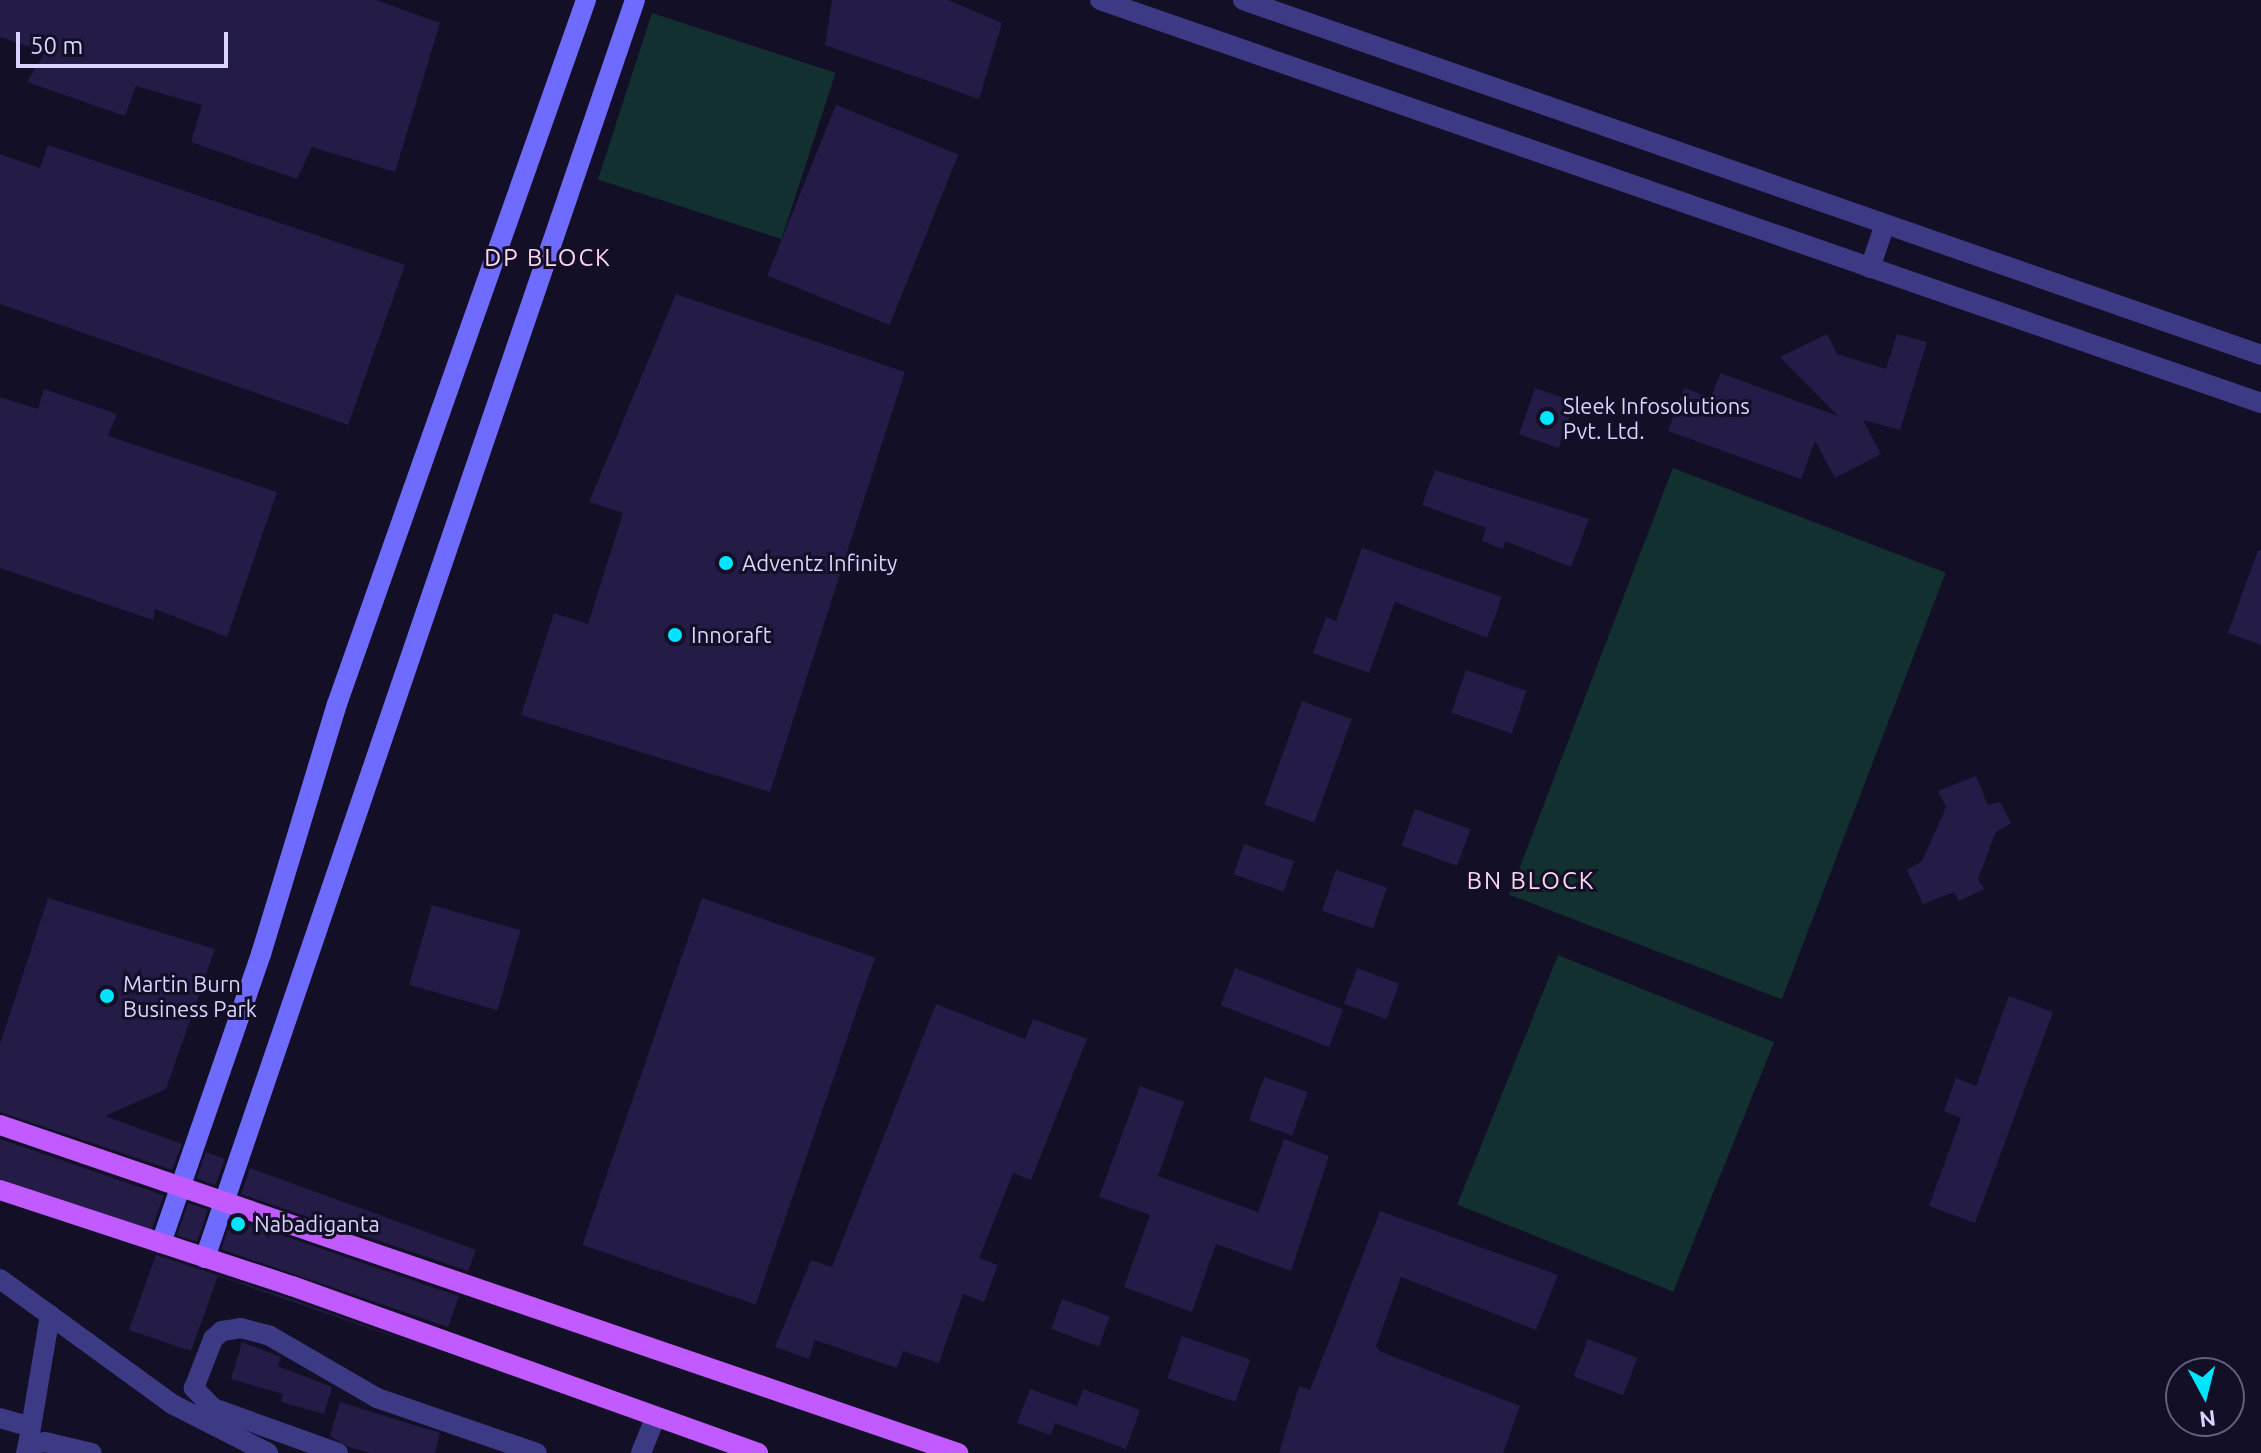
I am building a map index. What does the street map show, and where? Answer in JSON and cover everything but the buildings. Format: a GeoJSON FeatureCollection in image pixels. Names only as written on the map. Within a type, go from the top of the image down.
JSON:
{"type":"FeatureCollection","features":[{"type":"Feature","properties":{"kind":"main road"},"geometry":{"type":"LineString","coordinates":[[161,1243],[261,954],[337,704],[586,0]]}},
{"type":"Feature","properties":{"kind":"main road"},"geometry":{"type":"LineString","coordinates":[[205,1258],[635,0]]}},
{"type":"Feature","properties":{"kind":"main road"},"geometry":{"type":"LineString","coordinates":[[0,1125],[958,1453]]}},
{"type":"Feature","properties":{"kind":"main road"},"geometry":{"type":"LineString","coordinates":[[0,1190],[205,1258],[758,1453]]}},
{"type":"Feature","properties":{"kind":"street"},"geometry":{"type":"LineString","coordinates":[[1100,0],[2261,403]]}},
{"type":"Feature","properties":{"kind":"street"},"geometry":{"type":"LineString","coordinates":[[1243,0],[2261,355]]}},
{"type":"Feature","properties":{"kind":"street"},"geometry":{"type":"LineString","coordinates":[[1870,268],[1885,224]]}},
{"type":"Feature","properties":{"kind":"street"},"geometry":{"type":"LineString","coordinates":[[0,1279],[172,1404],[268,1453]]}},
{"type":"Feature","properties":{"kind":"street"},"geometry":{"type":"LineString","coordinates":[[29,1442],[50,1315]]}},
{"type":"Feature","properties":{"kind":"street"},"geometry":{"type":"LineString","coordinates":[[338,1453],[213,1408],[194,1388],[213,1339],[222,1331],[241,1328],[270,1336],[377,1398],[537,1453]]}},
{"type":"Feature","properties":{"kind":"street"},"geometry":{"type":"LineString","coordinates":[[0,1418],[29,1442],[45,1442],[92,1453]]}},
{"type":"Feature","properties":{"kind":"street"},"geometry":{"type":"LineString","coordinates":[[641,1453],[655,1418]]}},
{"type":"Feature","properties":{"kind":"green space"},"geometry":{"type":"Polygon","coordinates":[[[652,13],[836,73],[781,239],[598,179],[652,13]]]}},
{"type":"Feature","properties":{"kind":"green space"},"geometry":{"type":"Polygon","coordinates":[[[1673,468],[1946,573],[1782,999],[1509,895],[1673,468]]]}},
{"type":"Feature","properties":{"kind":"green space"},"geometry":{"type":"Polygon","coordinates":[[[1558,955],[1774,1042],[1673,1292],[1457,1204],[1558,955]]]}},
{"type":"Feature","properties":{"kind":"place","name":"Sleek Infosolutions Pvt. Ltd."},"geometry":{"type":"Point","coordinates":[1547,418]}},
{"type":"Feature","properties":{"kind":"place","name":"Adventz Infinity"},"geometry":{"type":"Point","coordinates":[726,563]}},
{"type":"Feature","properties":{"kind":"place","name":"Innoraft"},"geometry":{"type":"Point","coordinates":[675,635]}},
{"type":"Feature","properties":{"kind":"place","name":"Martin Burn Business Park"},"geometry":{"type":"Point","coordinates":[107,996]}},
{"type":"Feature","properties":{"kind":"place","name":"Nabadiganta"},"geometry":{"type":"Point","coordinates":[238,1224]}},
{"type":"Feature","properties":{"kind":"district","name":"DP BLOCK"},"geometry":{"type":"Point","coordinates":[548,258]}},
{"type":"Feature","properties":{"kind":"district","name":"BN BLOCK"},"geometry":{"type":"Point","coordinates":[1531,881]}}]}
